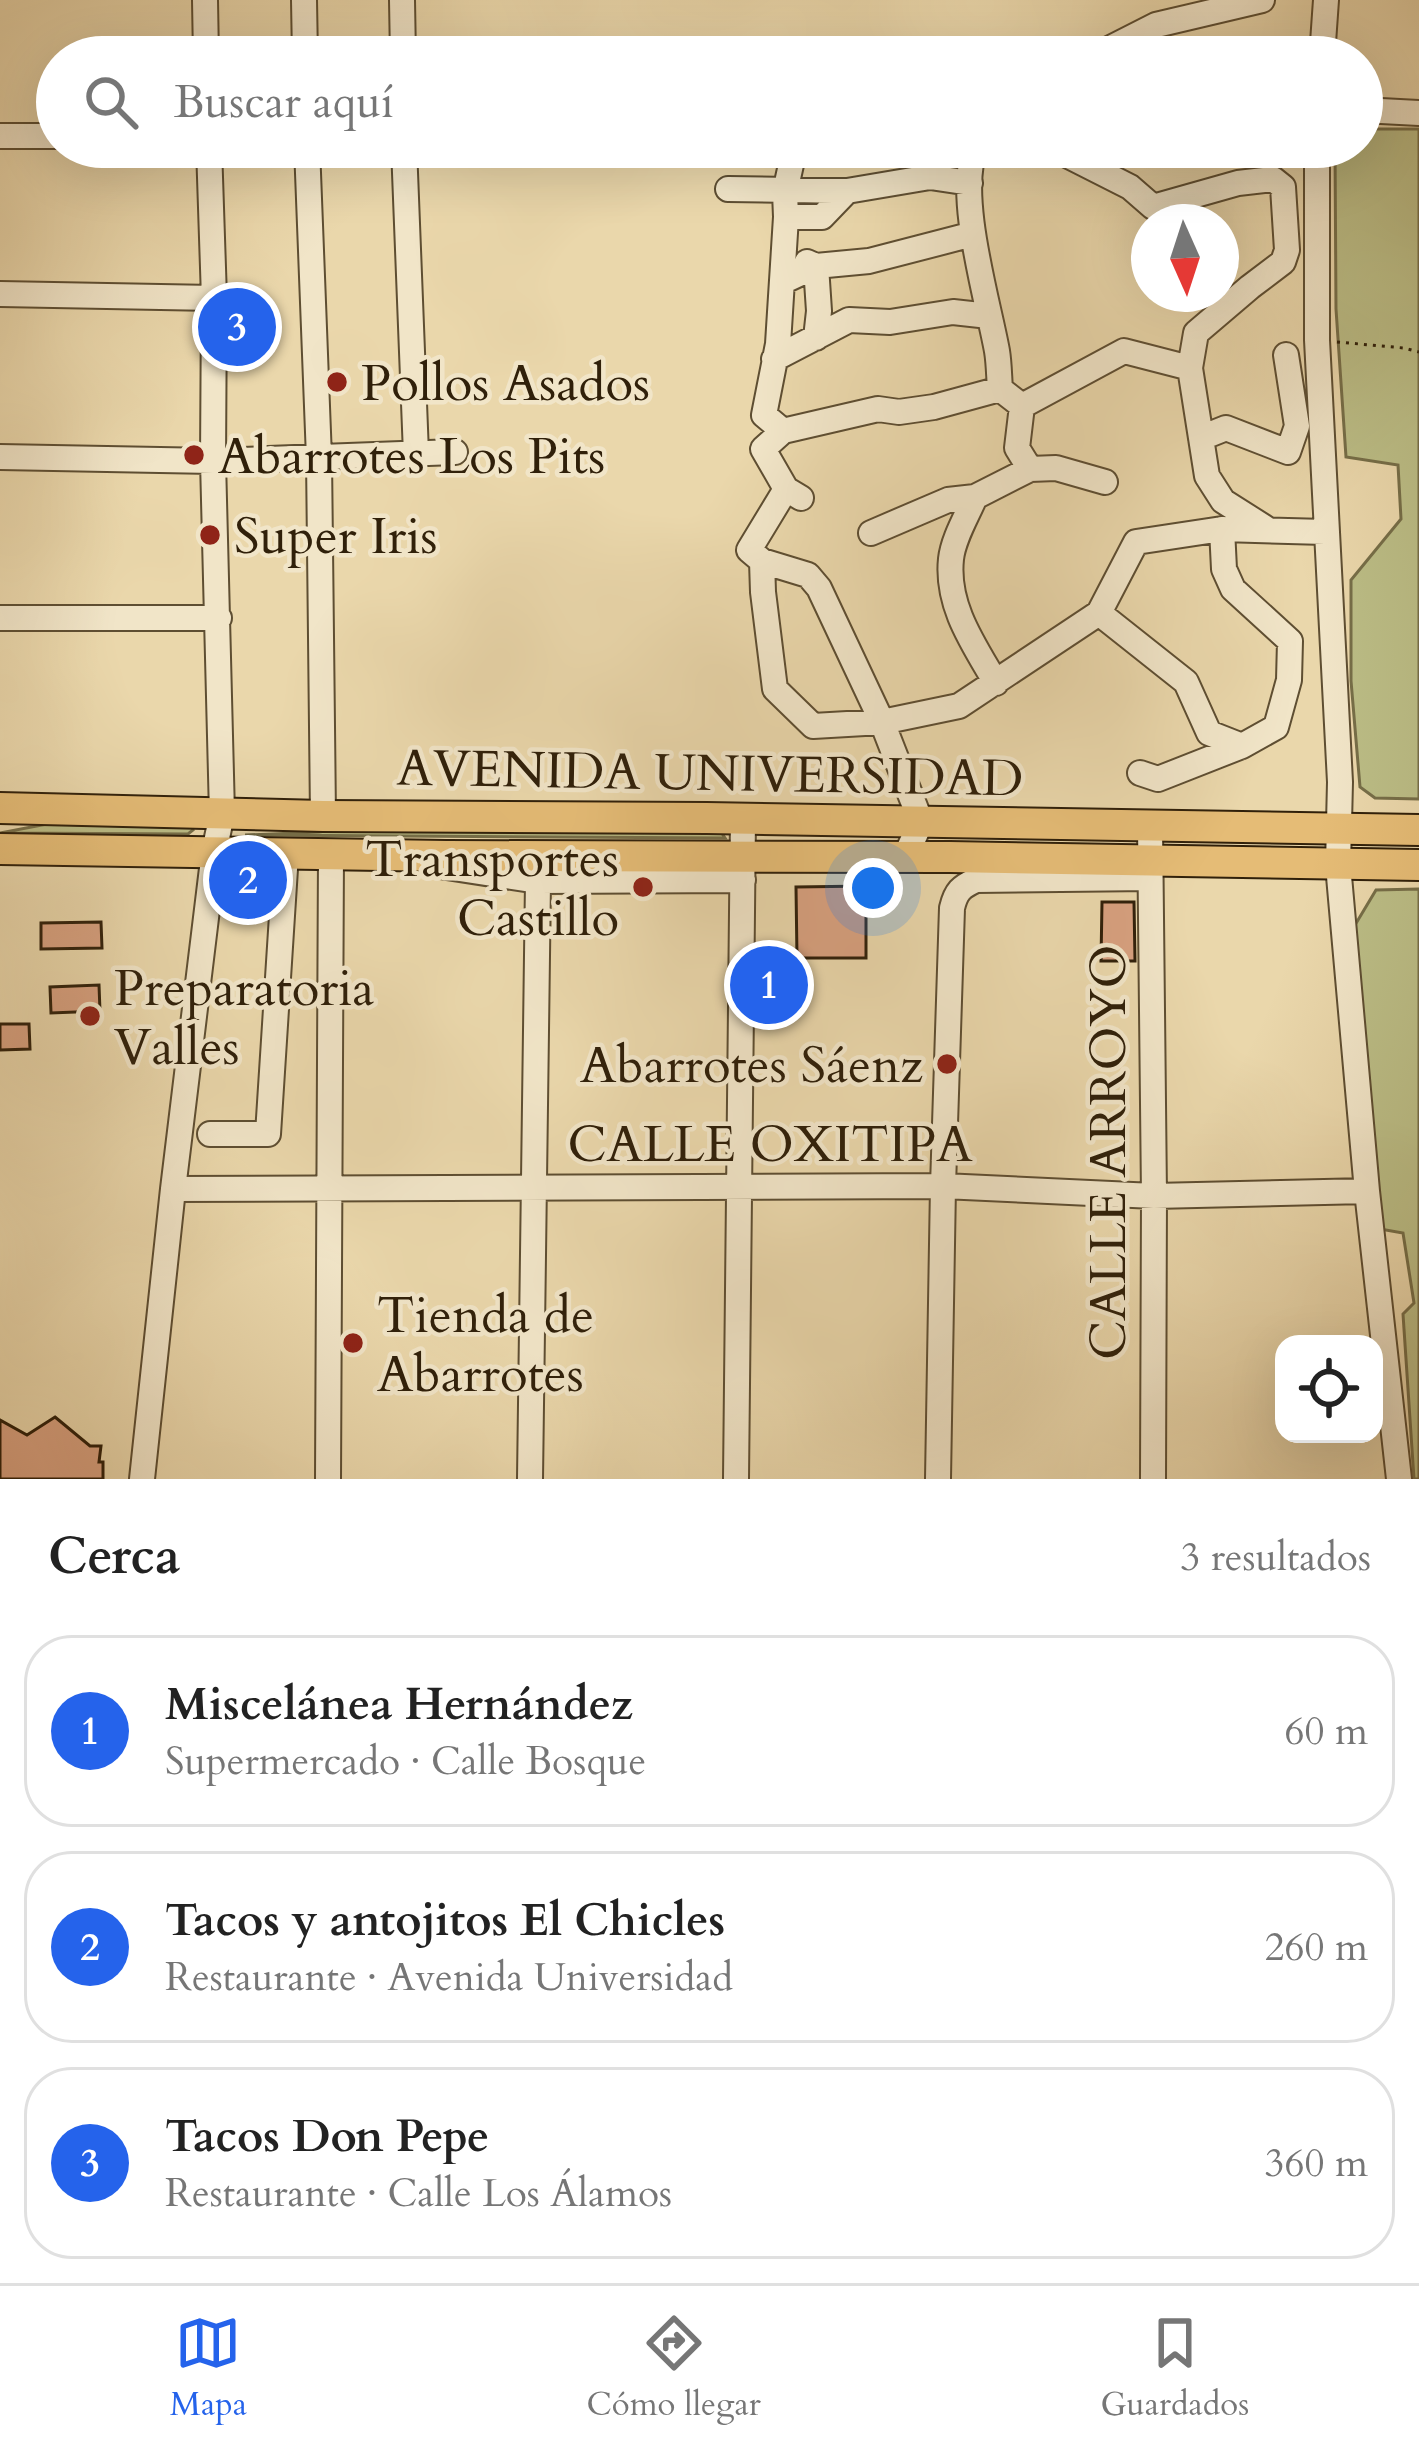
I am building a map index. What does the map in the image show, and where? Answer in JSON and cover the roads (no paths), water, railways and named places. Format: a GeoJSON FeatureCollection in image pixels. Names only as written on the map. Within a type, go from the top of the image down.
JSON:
{"type":"FeatureCollection","features":[{"type":"Feature","properties":{"kind":"main road","name":"AVENIDA UNIVERSIDAD"},"geometry":{"type":"LineString","coordinates":[[0,808],[1419,830]]}},
{"type":"Feature","properties":{"kind":"main road","name":"AVENIDA UNIVERSIDAD"},"geometry":{"type":"LineString","coordinates":[[0,849],[213,859],[743,868],[905,857],[1150,870],[1419,865]]}},
{"type":"Feature","properties":{"kind":"street"},"geometry":{"type":"LineString","coordinates":[[205,0],[206,36]]}},
{"type":"Feature","properties":{"kind":"street"},"geometry":{"type":"LineString","coordinates":[[304,0],[305,36]]}},
{"type":"Feature","properties":{"kind":"street"},"geometry":{"type":"LineString","coordinates":[[402,0],[403,36]]}},
{"type":"Feature","properties":{"kind":"street"},"geometry":{"type":"LineString","coordinates":[[1134,36],[1156,25],[1262,0]]}},
{"type":"Feature","properties":{"kind":"street"},"geometry":{"type":"LineString","coordinates":[[1323,36],[1326,0]]}},
{"type":"Feature","properties":{"kind":"street"},"geometry":{"type":"LineString","coordinates":[[1383,111],[1419,113]]}},
{"type":"Feature","properties":{"kind":"street"},"geometry":{"type":"LineString","coordinates":[[0,136],[36,136]]}},
{"type":"Feature","properties":{"kind":"street"},"geometry":{"type":"LineString","coordinates":[[142,1479],[173,1189],[222,814],[209,168]]}},
{"type":"Feature","properties":{"kind":"street"},"geometry":{"type":"LineString","coordinates":[[308,168],[319,458],[323,816]]}},
{"type":"Feature","properties":{"kind":"street"},"geometry":{"type":"LineString","coordinates":[[405,168],[416,454]]}},
{"type":"Feature","properties":{"kind":"street"},"geometry":{"type":"LineString","coordinates":[[783,431],[764,415],[778,344],[791,168]]}},
{"type":"Feature","properties":{"kind":"street"},"geometry":{"type":"LineString","coordinates":[[728,189],[786,204],[959,168]]}},
{"type":"Feature","properties":{"kind":"street"},"geometry":{"type":"LineString","coordinates":[[972,168],[973,234],[998,356],[1000,389],[1022,406]]}},
{"type":"Feature","properties":{"kind":"street"},"geometry":{"type":"LineString","coordinates":[[1091,168],[1154,207],[1238,183],[1273,178],[1283,187],[1287,250],[1283,262],[1196,333],[1190,368],[1207,476],[1223,501],[1269,530]]}},
{"type":"Feature","properties":{"kind":"street"},"geometry":{"type":"LineString","coordinates":[[1318,168],[1317,340],[1340,782],[1337,865],[1399,1479]]}},
{"type":"Feature","properties":{"kind":"street"},"geometry":{"type":"LineString","coordinates":[[782,282],[816,266],[869,261],[973,234]]}},
{"type":"Feature","properties":{"kind":"street"},"geometry":{"type":"LineString","coordinates":[[783,251],[816,266]]}},
{"type":"Feature","properties":{"kind":"street"},"geometry":{"type":"LineString","coordinates":[[816,266],[816,338]]}},
{"type":"Feature","properties":{"kind":"street"},"geometry":{"type":"LineString","coordinates":[[0,294],[214,298]]}},
{"type":"Feature","properties":{"kind":"street"},"geometry":{"type":"LineString","coordinates":[[774,359],[849,320],[890,322],[953,312],[989,316]]}},
{"type":"Feature","properties":{"kind":"street"},"geometry":{"type":"LineString","coordinates":[[1022,406],[1124,351],[1190,368]]}},
{"type":"Feature","properties":{"kind":"street"},"geometry":{"type":"LineString","coordinates":[[1201,438],[1226,428],[1288,452],[1298,426],[1286,355]]}},
{"type":"Feature","properties":{"kind":"street"},"geometry":{"type":"LineString","coordinates":[[905,857],[921,822],[882,722],[819,588],[808,575],[762,561],[749,550],[793,493],[763,449],[783,431],[878,409],[899,412],[934,407],[1000,389]]}},
{"type":"Feature","properties":{"kind":"street"},"geometry":{"type":"LineString","coordinates":[[1022,406],[1017,448],[1030,469]]}},
{"type":"Feature","properties":{"kind":"street"},"geometry":{"type":"LineString","coordinates":[[0,457],[213,461],[455,452]]}},
{"type":"Feature","properties":{"kind":"street"},"geometry":{"type":"LineString","coordinates":[[871,533],[948,500],[975,496],[1030,469],[1056,468],[1105,482]]}},
{"type":"Feature","properties":{"kind":"street"},"geometry":{"type":"LineString","coordinates":[[975,496],[951,556],[952,586],[961,623],[996,683]]}},
{"type":"Feature","properties":{"kind":"street"},"geometry":{"type":"LineString","coordinates":[[762,561],[775,689],[813,726],[882,722],[959,706],[1099,613],[1136,542],[1222,529],[1325,532]]}},
{"type":"Feature","properties":{"kind":"street"},"geometry":{"type":"LineString","coordinates":[[1140,773],[1158,779],[1276,727],[1289,680],[1290,641],[1233,589],[1225,569],[1222,529]]}},
{"type":"Feature","properties":{"kind":"street"},"geometry":{"type":"LineString","coordinates":[[1099,613],[1186,682],[1209,733],[1241,746]]}},
{"type":"Feature","properties":{"kind":"street"},"geometry":{"type":"LineString","coordinates":[[0,618],[219,619]]}},
{"type":"Feature","properties":{"kind":"street"},"geometry":{"type":"LineString","coordinates":[[736,1479],[743,818]]}},
{"type":"Feature","properties":{"kind":"street","name":"CALLE ARROYO"},"geometry":{"type":"LineString","coordinates":[[1150,824],[1153,1479]]}},
{"type":"Feature","properties":{"kind":"street"},"geometry":{"type":"LineString","coordinates":[[0,862],[213,859]]}},
{"type":"Feature","properties":{"kind":"street"},"geometry":{"type":"LineString","coordinates":[[210,1134],[268,1134],[285,860]]}},
{"type":"Feature","properties":{"kind":"street"},"geometry":{"type":"LineString","coordinates":[[328,1479],[331,860],[447,866],[538,881],[743,868]]}},
{"type":"Feature","properties":{"kind":"street"},"geometry":{"type":"LineString","coordinates":[[938,1479],[955,895],[976,880],[1150,870]]}},
{"type":"Feature","properties":{"kind":"street"},"geometry":{"type":"LineString","coordinates":[[530,1479],[538,881]]}},
{"type":"Feature","properties":{"kind":"street","name":"CALLE OXITIPA"},"geometry":{"type":"LineString","coordinates":[[173,1189],[943,1186],[1154,1196],[1367,1191]]}},
{"type":"Feature","properties":{"kind":"place","name":"Tacos Don Pepe"},"geometry":{"type":"Point","coordinates":[237,327]}},
{"type":"Feature","properties":{"kind":"place","name":"Pollos Asados"},"geometry":{"type":"Point","coordinates":[337,382]}},
{"type":"Feature","properties":{"kind":"place","name":"Abarrotes Los Pits"},"geometry":{"type":"Point","coordinates":[194,455]}},
{"type":"Feature","properties":{"kind":"place","name":"Super Iris"},"geometry":{"type":"Point","coordinates":[210,535]}},
{"type":"Feature","properties":{"kind":"place","name":"Tacos y antojitos El Chicles"},"geometry":{"type":"Point","coordinates":[248,880]}},
{"type":"Feature","properties":{"kind":"place","name":"Transportes Castillo"},"geometry":{"type":"Point","coordinates":[643,887]}},
{"type":"Feature","properties":{"kind":"place","name":"Miscelánea Hernández"},"geometry":{"type":"Point","coordinates":[769,985]}},
{"type":"Feature","properties":{"kind":"place","name":"Preparatoria Valles"},"geometry":{"type":"Point","coordinates":[90,1016]}},
{"type":"Feature","properties":{"kind":"place","name":"Abarrotes Sáenz"},"geometry":{"type":"Point","coordinates":[947,1064]}},
{"type":"Feature","properties":{"kind":"place","name":"Tienda de Abarrotes"},"geometry":{"type":"Point","coordinates":[353,1343]}}]}
